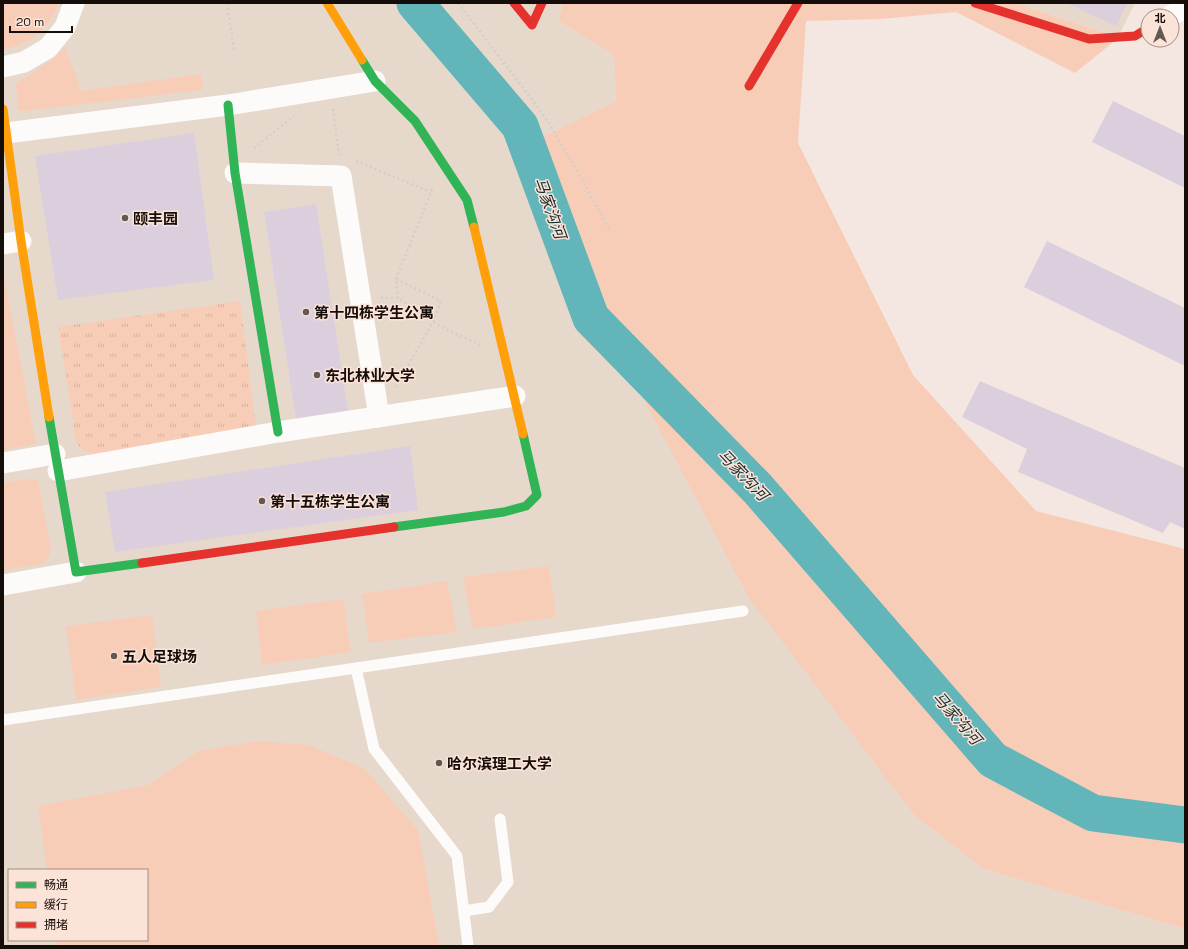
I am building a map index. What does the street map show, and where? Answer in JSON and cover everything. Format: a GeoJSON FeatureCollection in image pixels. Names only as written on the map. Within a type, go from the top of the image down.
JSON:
{"type":"FeatureCollection","features":[{"type":"Feature","properties":{"kind":"street"},"geometry":{"type":"LineString","coordinates":[[3,67],[24,62],[48,48],[65,27],[74,3]]}},
{"type":"Feature","properties":{"kind":"street"},"geometry":{"type":"LineString","coordinates":[[3,585],[76,572],[504,512],[526,506],[537,495],[515,396],[467,200],[415,121],[375,81],[327,3]]}},
{"type":"Feature","properties":{"kind":"street"},"geometry":{"type":"LineString","coordinates":[[514,3],[532,25],[542,3]]}},
{"type":"Feature","properties":{"kind":"street"},"geometry":{"type":"LineString","coordinates":[[749,86],[798,3]]}},
{"type":"Feature","properties":{"kind":"street"},"geometry":{"type":"LineString","coordinates":[[975,3],[1089,39],[1135,36],[1140,33]]}},
{"type":"Feature","properties":{"kind":"street"},"geometry":{"type":"LineString","coordinates":[[6,133],[228,105],[375,81]]}},
{"type":"Feature","properties":{"kind":"street"},"geometry":{"type":"LineString","coordinates":[[228,105],[235,173],[278,432]]}},
{"type":"Feature","properties":{"kind":"street"},"geometry":{"type":"LineString","coordinates":[[3,109],[6,133],[12,243],[57,462],[76,572]]}},
{"type":"Feature","properties":{"kind":"street"},"geometry":{"type":"LineString","coordinates":[[235,173],[341,176],[379,417]]}},
{"type":"Feature","properties":{"kind":"street"},"geometry":{"type":"LineString","coordinates":[[3,463],[57,462],[278,432],[515,396]]}},
{"type":"Feature","properties":{"kind":"lane"},"geometry":{"type":"LineString","coordinates":[[3,720],[743,611]]}},
{"type":"Feature","properties":{"kind":"lane"},"geometry":{"type":"LineString","coordinates":[[356,668],[374,749],[457,856],[468,946]]}},
{"type":"Feature","properties":{"kind":"lane"},"geometry":{"type":"LineString","coordinates":[[464,911],[489,907],[508,882],[500,819]]}},
{"type":"Feature","properties":{"kind":"path"},"geometry":{"type":"LineString","coordinates":[[227,3],[234,49]]}},
{"type":"Feature","properties":{"kind":"path"},"geometry":{"type":"LineString","coordinates":[[458,3],[524,88],[549,123],[610,231]]}},
{"type":"Feature","properties":{"kind":"path"},"geometry":{"type":"LineString","coordinates":[[331,88],[339,157]]}},
{"type":"Feature","properties":{"kind":"path"},"geometry":{"type":"LineString","coordinates":[[250,150],[300,112]]}},
{"type":"Feature","properties":{"kind":"path"},"geometry":{"type":"LineString","coordinates":[[398,298],[396,279],[443,163]]}},
{"type":"Feature","properties":{"kind":"path"},"geometry":{"type":"LineString","coordinates":[[379,417],[433,322],[441,301],[396,279]]}},
{"type":"Feature","properties":{"kind":"path"},"geometry":{"type":"LineString","coordinates":[[360,299],[398,298],[443,328],[505,356]]}},
{"type":"Feature","properties":{"kind":"shaded area"},"geometry":{"type":"Polygon","coordinates":[[[3,3],[563,3],[558,21],[614,55],[616,101],[513,152],[915,816],[983,869],[1185,929],[1185,946],[3,946],[3,3]]]}},
{"type":"Feature","properties":{"kind":"shaded area"},"geometry":{"type":"Polygon","coordinates":[[[1016,3],[1135,3],[1118,37],[1016,3]]]}},
{"type":"Feature","properties":{"kind":"green space"},"geometry":{"type":"Polygon","coordinates":[[[3,3],[58,3],[52,17],[38,34],[25,42],[3,49],[3,3]]]}},
{"type":"Feature","properties":{"kind":"green space"},"geometry":{"type":"Polygon","coordinates":[[[563,3],[1016,3],[1118,37],[1127,31],[1075,73],[956,12],[881,19],[806,21],[798,143],[913,375],[1036,511],[1185,549],[1185,929],[983,869],[915,816],[749,598],[512,152],[616,101],[614,55],[558,21],[563,3]]]}},
{"type":"Feature","properties":{"kind":"green space"},"geometry":{"type":"Polygon","coordinates":[[[65,47],[81,91],[200,74],[203,88],[202,90],[25,111],[18,109],[16,84],[53,59],[65,47]]]}},
{"type":"Feature","properties":{"kind":"green space"},"geometry":{"type":"Polygon","coordinates":[[[3,272],[36,444],[3,450],[3,272]]]}},
{"type":"Feature","properties":{"kind":"green space"},"geometry":{"type":"Polygon","coordinates":[[[240,301],[256,427],[96,454],[86,452],[81,449],[76,440],[58,327],[240,301]]]}},
{"type":"Feature","properties":{"kind":"green space"},"geometry":{"type":"Polygon","coordinates":[[[28,479],[38,480],[51,550],[48,558],[42,564],[3,570],[3,483],[28,479]]]}},
{"type":"Feature","properties":{"kind":"green space"},"geometry":{"type":"Polygon","coordinates":[[[549,566],[556,617],[473,629],[463,577],[549,566]]]}},
{"type":"Feature","properties":{"kind":"green space"},"geometry":{"type":"Polygon","coordinates":[[[447,581],[457,632],[369,643],[362,594],[447,581]]]}},
{"type":"Feature","properties":{"kind":"green space"},"geometry":{"type":"Polygon","coordinates":[[[343,599],[351,652],[262,665],[256,611],[343,599]]]}},
{"type":"Feature","properties":{"kind":"green space","name":"五人足球场"},"geometry":{"type":"Polygon","coordinates":[[[152,615],[161,687],[76,700],[66,626],[152,615]]]}},
{"type":"Feature","properties":{"kind":"green space"},"geometry":{"type":"Polygon","coordinates":[[[257,741],[309,745],[365,769],[418,830],[439,946],[58,946],[57,941],[148,941],[148,869],[47,869],[38,806],[148,785],[198,751],[257,741]]]}},
{"type":"Feature","properties":{"kind":"building"},"geometry":{"type":"Polygon","coordinates":[[[1066,3],[1127,3],[1116,26],[1066,3]]]}},
{"type":"Feature","properties":{"kind":"building"},"geometry":{"type":"Polygon","coordinates":[[[1113,101],[1185,136],[1185,188],[1092,142],[1113,101]]]}},
{"type":"Feature","properties":{"kind":"building","name":"颐丰园"},"geometry":{"type":"Polygon","coordinates":[[[194,133],[214,280],[58,300],[35,156],[194,133]]]}},
{"type":"Feature","properties":{"kind":"building","name":"第十四栋学生公寓"},"geometry":{"type":"Polygon","coordinates":[[[316,204],[348,411],[296,419],[264,212],[316,204]]]}},
{"type":"Feature","properties":{"kind":"building"},"geometry":{"type":"Polygon","coordinates":[[[1047,241],[1185,308],[1185,366],[1024,287],[1047,241]]]}},
{"type":"Feature","properties":{"kind":"building"},"geometry":{"type":"Polygon","coordinates":[[[980,381],[1185,468],[1185,529],[1170,522],[1163,533],[1018,472],[1027,449],[962,417],[980,381]]]}},
{"type":"Feature","properties":{"kind":"building","name":"第十五栋学生公寓"},"geometry":{"type":"Polygon","coordinates":[[[410,446],[418,510],[115,552],[105,492],[410,446]]]}},
{"type":"Feature","properties":{"kind":"waterway","name":"马家沟河"},"geometry":{"type":"LineString","coordinates":[[415,3],[520,126],[591,318],[758,489],[993,760],[1093,813],[1185,825]]}},
{"type":"Feature","properties":{"kind":"traffic: fast"},"geometry":{"type":"LineString","coordinates":[[362,60],[375,81],[415,121],[467,200],[474,227]]}},
{"type":"Feature","properties":{"kind":"traffic: fast"},"geometry":{"type":"LineString","coordinates":[[228,105],[235,173],[278,432]]}},
{"type":"Feature","properties":{"kind":"traffic: fast"},"geometry":{"type":"LineString","coordinates":[[49,417],[76,572],[142,563]]}},
{"type":"Feature","properties":{"kind":"traffic: fast"},"geometry":{"type":"LineString","coordinates":[[394,527],[504,512],[526,506],[537,495],[523,434]]}},
{"type":"Feature","properties":{"kind":"traffic: slow"},"geometry":{"type":"LineString","coordinates":[[327,3],[362,60]]}},
{"type":"Feature","properties":{"kind":"traffic: slow"},"geometry":{"type":"LineString","coordinates":[[3,109],[21,241],[49,417]]}},
{"type":"Feature","properties":{"kind":"traffic: slow"},"geometry":{"type":"LineString","coordinates":[[474,227],[523,434]]}},
{"type":"Feature","properties":{"kind":"traffic: jam"},"geometry":{"type":"LineString","coordinates":[[514,3],[532,25],[542,3]]}},
{"type":"Feature","properties":{"kind":"traffic: jam"},"geometry":{"type":"LineString","coordinates":[[749,86],[798,3]]}},
{"type":"Feature","properties":{"kind":"traffic: jam"},"geometry":{"type":"LineString","coordinates":[[975,3],[1089,39],[1135,36],[1140,33]]}},
{"type":"Feature","properties":{"kind":"traffic: jam"},"geometry":{"type":"LineString","coordinates":[[142,563],[394,527]]}},
{"type":"Feature","properties":{"kind":"place","name":"颐丰园"},"geometry":{"type":"Point","coordinates":[125,218]}},
{"type":"Feature","properties":{"kind":"place","name":"第十四栋学生公寓"},"geometry":{"type":"Point","coordinates":[306,312]}},
{"type":"Feature","properties":{"kind":"place","name":"东北林业大学"},"geometry":{"type":"Point","coordinates":[317,375]}},
{"type":"Feature","properties":{"kind":"place","name":"第十五栋学生公寓"},"geometry":{"type":"Point","coordinates":[262,501]}},
{"type":"Feature","properties":{"kind":"place","name":"五人足球场"},"geometry":{"type":"Point","coordinates":[114,656]}},
{"type":"Feature","properties":{"kind":"place","name":"哈尔滨理工大学"},"geometry":{"type":"Point","coordinates":[439,763]}}]}
